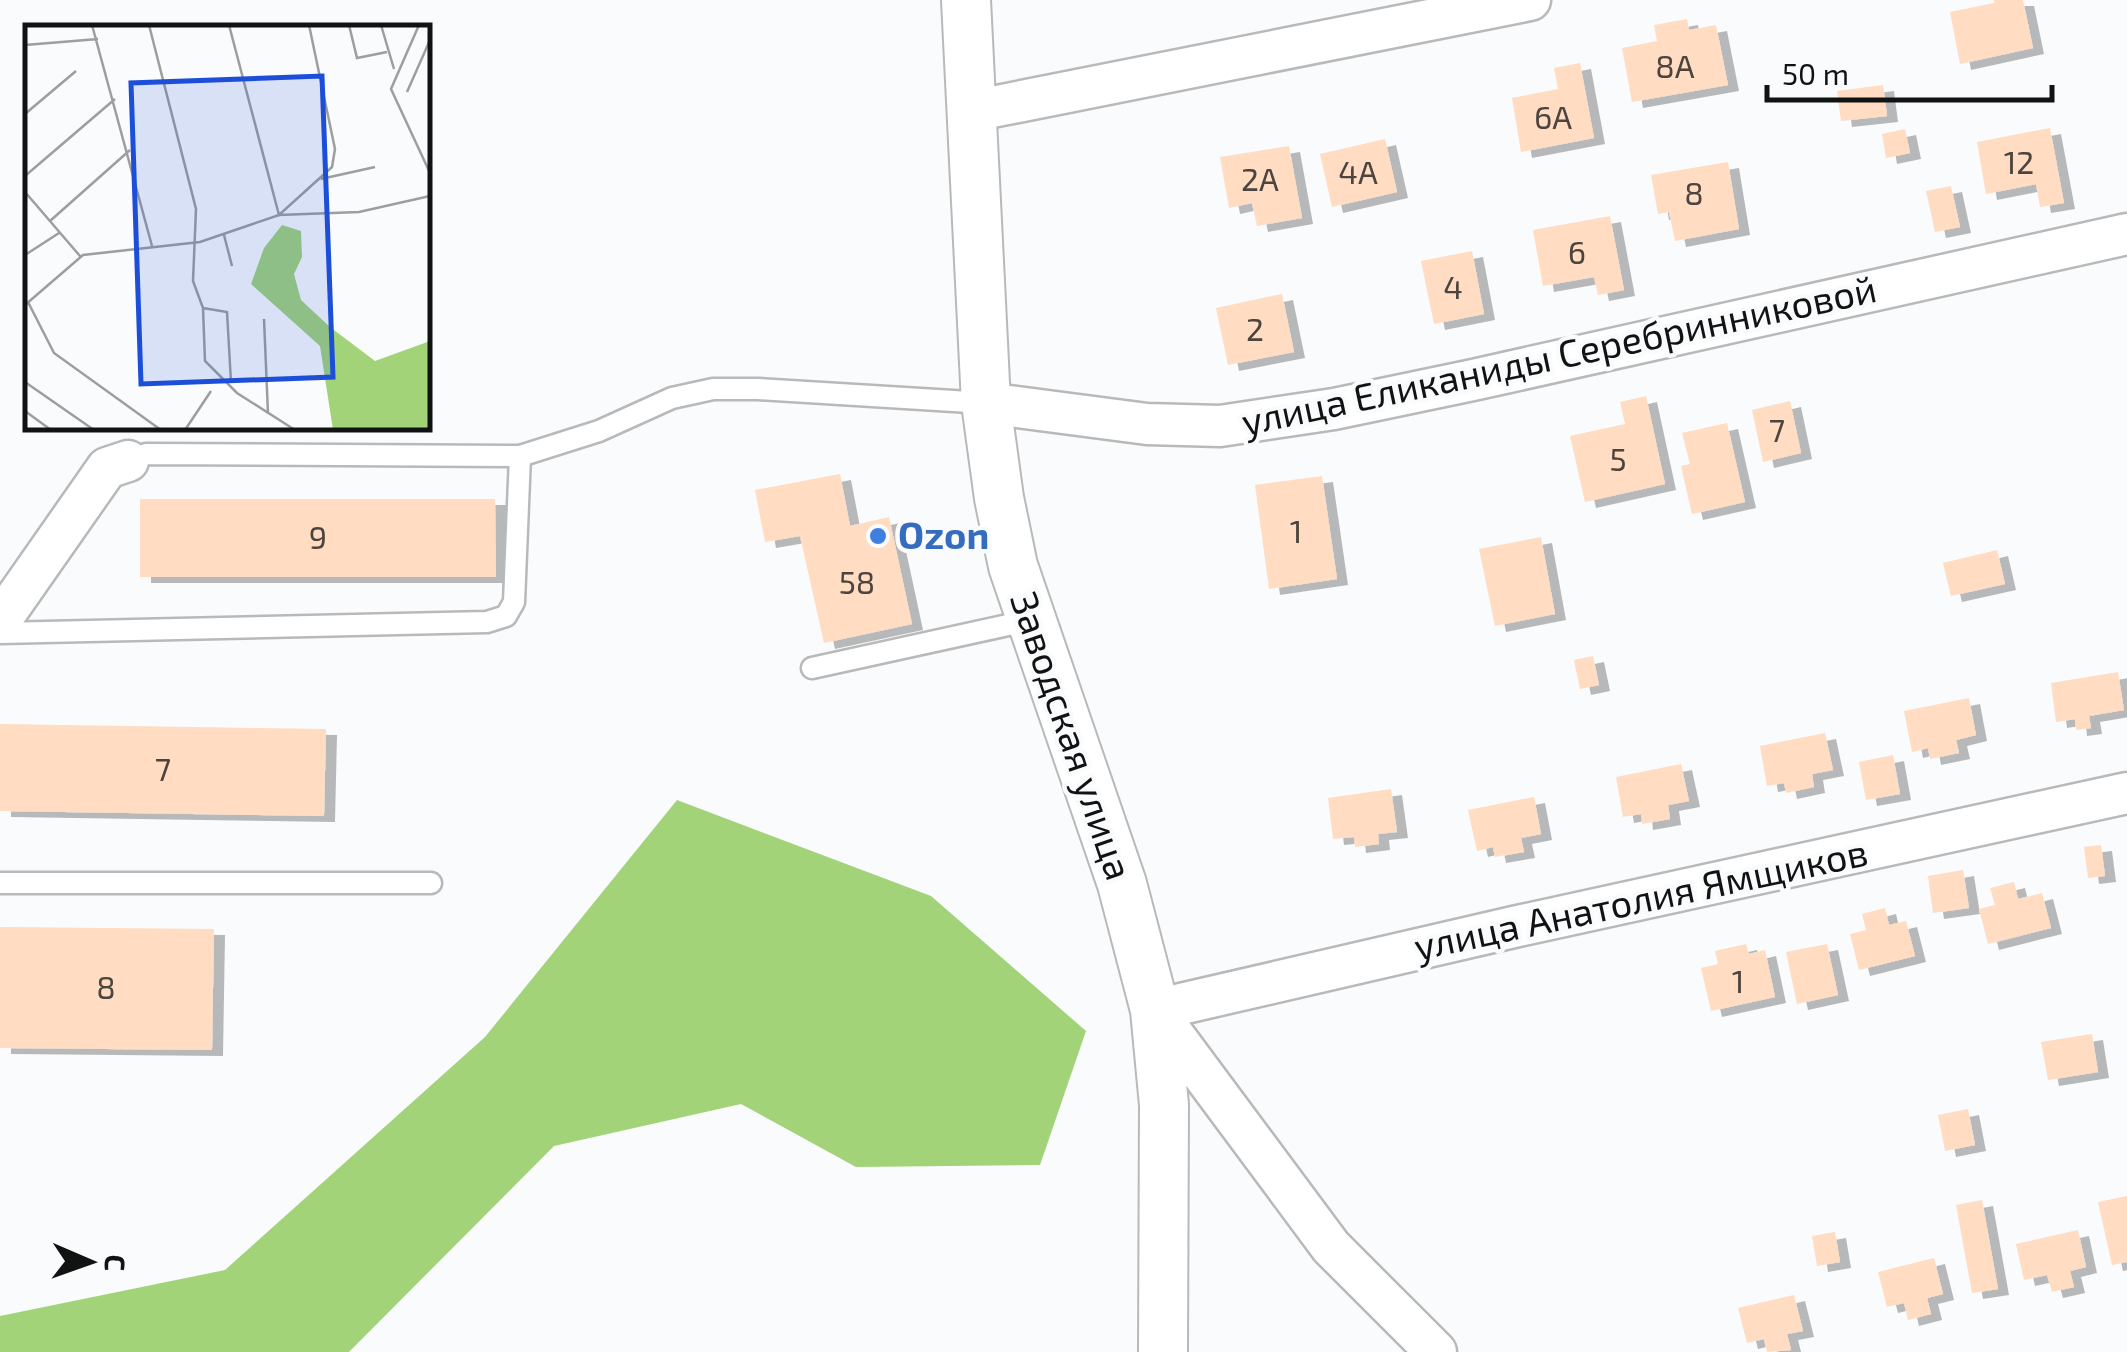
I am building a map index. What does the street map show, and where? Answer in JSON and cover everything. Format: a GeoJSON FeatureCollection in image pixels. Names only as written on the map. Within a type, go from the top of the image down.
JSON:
{"type":"FeatureCollection","features":[{"type":"Feature","properties":{"kind":"street","name":"Заводская улица"},"geometry":{"type":"LineString","coordinates":[[966,0],[986,403],[1005,528],[1031,620],[1122,884],[1155,1010],[1164,1105],[1163,1352]]}},
{"type":"Feature","properties":{"kind":"street"},"geometry":{"type":"LineString","coordinates":[[972,111],[1530,0]]}},
{"type":"Feature","properties":{"kind":"street","name":"улица Еликаниды Серебринниковой"},"geometry":{"type":"LineString","coordinates":[[986,403],[1133,423],[1220,426],[1455,384],[2127,234]]}},
{"type":"Feature","properties":{"kind":"street"},"geometry":{"type":"LineString","coordinates":[[0,621],[107,468],[128,461]]}},
{"type":"Feature","properties":{"kind":"street","name":"улица Анатолия Ямщиков"},"geometry":{"type":"LineString","coordinates":[[1155,1010],[1518,926],[2127,794]]}},
{"type":"Feature","properties":{"kind":"street"},"geometry":{"type":"LineString","coordinates":[[1155,1010],[1331,1247],[1404,1336],[1436,1352]]}},
{"type":"Feature","properties":{"kind":"lane"},"geometry":{"type":"LineString","coordinates":[[128,461],[146,454],[520,456],[599,431],[672,398],[712,389],[986,403]]}},
{"type":"Feature","properties":{"kind":"lane"},"geometry":{"type":"LineString","coordinates":[[0,633],[487,622],[506,616],[514,602],[520,456]]}},
{"type":"Feature","properties":{"kind":"lane"},"geometry":{"type":"LineString","coordinates":[[812,668],[1031,620]]}},
{"type":"Feature","properties":{"kind":"lane"},"geometry":{"type":"LineString","coordinates":[[0,884],[431,883]]}},
{"type":"Feature","properties":{"kind":"green space"},"geometry":{"type":"Polygon","coordinates":[[[677,800],[931,896],[1086,1031],[1040,1165],[856,1167],[741,1104],[554,1146],[349,1352],[0,1352],[0,1316],[225,1270],[485,1037],[677,800]]]}},
{"type":"Feature","properties":{"kind":"building"},"geometry":{"type":"Polygon","coordinates":[[[1994,0],[2023,0],[2033,48],[1960,64],[1950,12],[1994,0]]]}},
{"type":"Feature","properties":{"kind":"building"},"geometry":{"type":"Polygon","coordinates":[[[1687,19],[1689,30],[1716,25],[1728,85],[1632,102],[1622,48],[1657,41],[1654,25],[1687,19]]]}},
{"type":"Feature","properties":{"kind":"building"},"geometry":{"type":"Polygon","coordinates":[[[1580,63],[1594,138],[1521,152],[1512,98],[1558,89],[1554,68],[1580,63]]]}},
{"type":"Feature","properties":{"kind":"building"},"geometry":{"type":"Polygon","coordinates":[[[1883,85],[1887,116],[1841,121],[1837,91],[1883,85]]]}},
{"type":"Feature","properties":{"kind":"building"},"geometry":{"type":"Polygon","coordinates":[[[2050,128],[2064,203],[2040,207],[2036,184],[1986,194],[1977,142],[2050,128]]]}},
{"type":"Feature","properties":{"kind":"building"},"geometry":{"type":"Polygon","coordinates":[[[1905,129],[1910,153],[1886,158],[1882,134],[1905,129]]]}},
{"type":"Feature","properties":{"kind":"building"},"geometry":{"type":"Polygon","coordinates":[[[1385,139],[1397,192],[1332,207],[1320,154],[1385,139]]]}},
{"type":"Feature","properties":{"kind":"building"},"geometry":{"type":"Polygon","coordinates":[[[1289,146],[1302,218],[1257,226],[1252,203],[1229,208],[1220,157],[1289,146]]]}},
{"type":"Feature","properties":{"kind":"building"},"geometry":{"type":"Polygon","coordinates":[[[1728,162],[1739,229],[1675,241],[1669,212],[1658,214],[1651,175],[1728,162]]]}},
{"type":"Feature","properties":{"kind":"building"},"geometry":{"type":"Polygon","coordinates":[[[1951,186],[1960,227],[1935,232],[1926,191],[1951,186]]]}},
{"type":"Feature","properties":{"kind":"building"},"geometry":{"type":"Polygon","coordinates":[[[1610,216],[1624,290],[1598,295],[1594,277],[1543,286],[1533,230],[1610,216]]]}},
{"type":"Feature","properties":{"kind":"building"},"geometry":{"type":"Polygon","coordinates":[[[1472,251],[1484,314],[1434,324],[1421,261],[1472,251]]]}},
{"type":"Feature","properties":{"kind":"building"},"geometry":{"type":"Polygon","coordinates":[[[1282,294],[1294,352],[1228,365],[1216,308],[1282,294]]]}},
{"type":"Feature","properties":{"kind":"building"},"geometry":{"type":"Polygon","coordinates":[[[1646,396],[1665,484],[1585,502],[1570,436],[1625,424],[1620,402],[1646,396]]]}},
{"type":"Feature","properties":{"kind":"building"},"geometry":{"type":"Polygon","coordinates":[[[1790,401],[1801,453],[1763,462],[1752,410],[1790,401]]]}},
{"type":"Feature","properties":{"kind":"building"},"geometry":{"type":"Polygon","coordinates":[[[1727,423],[1745,502],[1692,514],[1681,466],[1690,464],[1682,433],[1727,423]]]}},
{"type":"Feature","properties":{"kind":"building"},"geometry":{"type":"Polygon","coordinates":[[[840,474],[850,526],[889,517],[912,624],[824,643],[800,536],[765,542],[755,490],[840,474]]]}},
{"type":"Feature","properties":{"kind":"building"},"geometry":{"type":"Polygon","coordinates":[[[1322,476],[1337,579],[1269,589],[1255,485],[1322,476]]]}},
{"type":"Feature","properties":{"kind":"building"},"geometry":{"type":"Polygon","coordinates":[[[140,499],[495,499],[496,577],[140,577],[140,499]]]}},
{"type":"Feature","properties":{"kind":"building"},"geometry":{"type":"Polygon","coordinates":[[[1541,537],[1555,614],[1495,626],[1479,549],[1541,537]]]}},
{"type":"Feature","properties":{"kind":"building"},"geometry":{"type":"Polygon","coordinates":[[[1997,550],[2005,584],[1951,596],[1943,563],[1997,550]]]}},
{"type":"Feature","properties":{"kind":"building"},"geometry":{"type":"Polygon","coordinates":[[[1593,656],[1599,685],[1580,689],[1574,660],[1593,656]]]}},
{"type":"Feature","properties":{"kind":"building"},"geometry":{"type":"Polygon","coordinates":[[[2118,672],[2124,710],[2089,716],[2091,728],[2076,730],[2075,719],[2056,722],[2051,683],[2118,672]]]}},
{"type":"Feature","properties":{"kind":"building"},"geometry":{"type":"Polygon","coordinates":[[[1969,698],[1976,735],[1956,740],[1959,753],[1930,759],[1928,748],[1912,752],[1904,711],[1969,698]]]}},
{"type":"Feature","properties":{"kind":"building"},"geometry":{"type":"Polygon","coordinates":[[[0,724],[326,729],[324,816],[0,811],[0,724]]]}},
{"type":"Feature","properties":{"kind":"building"},"geometry":{"type":"Polygon","coordinates":[[[1825,733],[1833,770],[1812,774],[1814,787],[1786,793],[1784,783],[1767,786],[1760,746],[1825,733]]]}},
{"type":"Feature","properties":{"kind":"building"},"geometry":{"type":"Polygon","coordinates":[[[1893,755],[1900,794],[1866,800],[1859,762],[1893,755]]]}},
{"type":"Feature","properties":{"kind":"building"},"geometry":{"type":"Polygon","coordinates":[[[1681,764],[1689,801],[1668,805],[1670,819],[1642,824],[1641,814],[1623,817],[1616,777],[1681,764]]]}},
{"type":"Feature","properties":{"kind":"building"},"geometry":{"type":"Polygon","coordinates":[[[1391,789],[1397,832],[1378,834],[1379,844],[1355,847],[1354,837],[1333,839],[1328,798],[1391,789]]]}},
{"type":"Feature","properties":{"kind":"building"},"geometry":{"type":"Polygon","coordinates":[[[1534,797],[1541,834],[1521,838],[1524,852],[1495,857],[1493,847],[1477,851],[1468,810],[1534,797]]]}},
{"type":"Feature","properties":{"kind":"building"},"geometry":{"type":"Polygon","coordinates":[[[2101,845],[2105,876],[2088,878],[2084,847],[2101,845]]]}},
{"type":"Feature","properties":{"kind":"building"},"geometry":{"type":"Polygon","coordinates":[[[1963,870],[1969,908],[1933,913],[1928,876],[1963,870]]]}},
{"type":"Feature","properties":{"kind":"building"},"geometry":{"type":"Polygon","coordinates":[[[2014,882],[2018,899],[2042,893],[2051,928],[1988,944],[1979,909],[1995,905],[1990,888],[2014,882]]]}},
{"type":"Feature","properties":{"kind":"building"},"geometry":{"type":"Polygon","coordinates":[[[1885,908],[1889,925],[1906,921],[1915,956],[1859,970],[1850,934],[1866,930],[1862,914],[1885,908]]]}},
{"type":"Feature","properties":{"kind":"building"},"geometry":{"type":"Polygon","coordinates":[[[0,927],[214,929],[212,1050],[0,1048],[0,927]]]}},
{"type":"Feature","properties":{"kind":"building"},"geometry":{"type":"Polygon","coordinates":[[[1746,944],[1749,954],[1765,950],[1775,997],[1711,1011],[1701,968],[1718,964],[1715,951],[1746,944]]]}},
{"type":"Feature","properties":{"kind":"building"},"geometry":{"type":"Polygon","coordinates":[[[1827,944],[1838,995],[1797,1004],[1786,952],[1827,944]]]}},
{"type":"Feature","properties":{"kind":"building"},"geometry":{"type":"Polygon","coordinates":[[[2092,1034],[2098,1072],[2048,1080],[2041,1042],[2092,1034]]]}},
{"type":"Feature","properties":{"kind":"building"},"geometry":{"type":"Polygon","coordinates":[[[1968,1109],[1975,1145],[1945,1151],[1938,1115],[1968,1109]]]}},
{"type":"Feature","properties":{"kind":"building"},"geometry":{"type":"Polygon","coordinates":[[[2127,1196],[2127,1262],[2112,1265],[2098,1202],[2127,1196]]]}},
{"type":"Feature","properties":{"kind":"building"},"geometry":{"type":"Polygon","coordinates":[[[1982,1200],[1998,1289],[1972,1293],[1956,1205],[1982,1200]]]}},
{"type":"Feature","properties":{"kind":"building"},"geometry":{"type":"Polygon","coordinates":[[[2078,1230],[2086,1267],[2070,1271],[2074,1287],[2052,1292],[2047,1275],[2024,1280],[2016,1244],[2078,1230]]]}},
{"type":"Feature","properties":{"kind":"building"},"geometry":{"type":"Polygon","coordinates":[[[1835,1232],[1840,1262],[1817,1266],[1812,1236],[1835,1232]]]}},
{"type":"Feature","properties":{"kind":"building"},"geometry":{"type":"Polygon","coordinates":[[[1934,1258],[1943,1294],[1927,1298],[1931,1314],[1908,1320],[1904,1303],[1887,1307],[1878,1272],[1934,1258]]]}},
{"type":"Feature","properties":{"kind":"building"},"geometry":{"type":"Polygon","coordinates":[[[1794,1295],[1803,1331],[1787,1334],[1791,1350],[1767,1352],[1764,1339],[1747,1343],[1738,1308],[1794,1295]]]}},
{"type":"Feature","properties":{"kind":"place","name":"Ozon"},"geometry":{"type":"Point","coordinates":[878,536]}}]}
